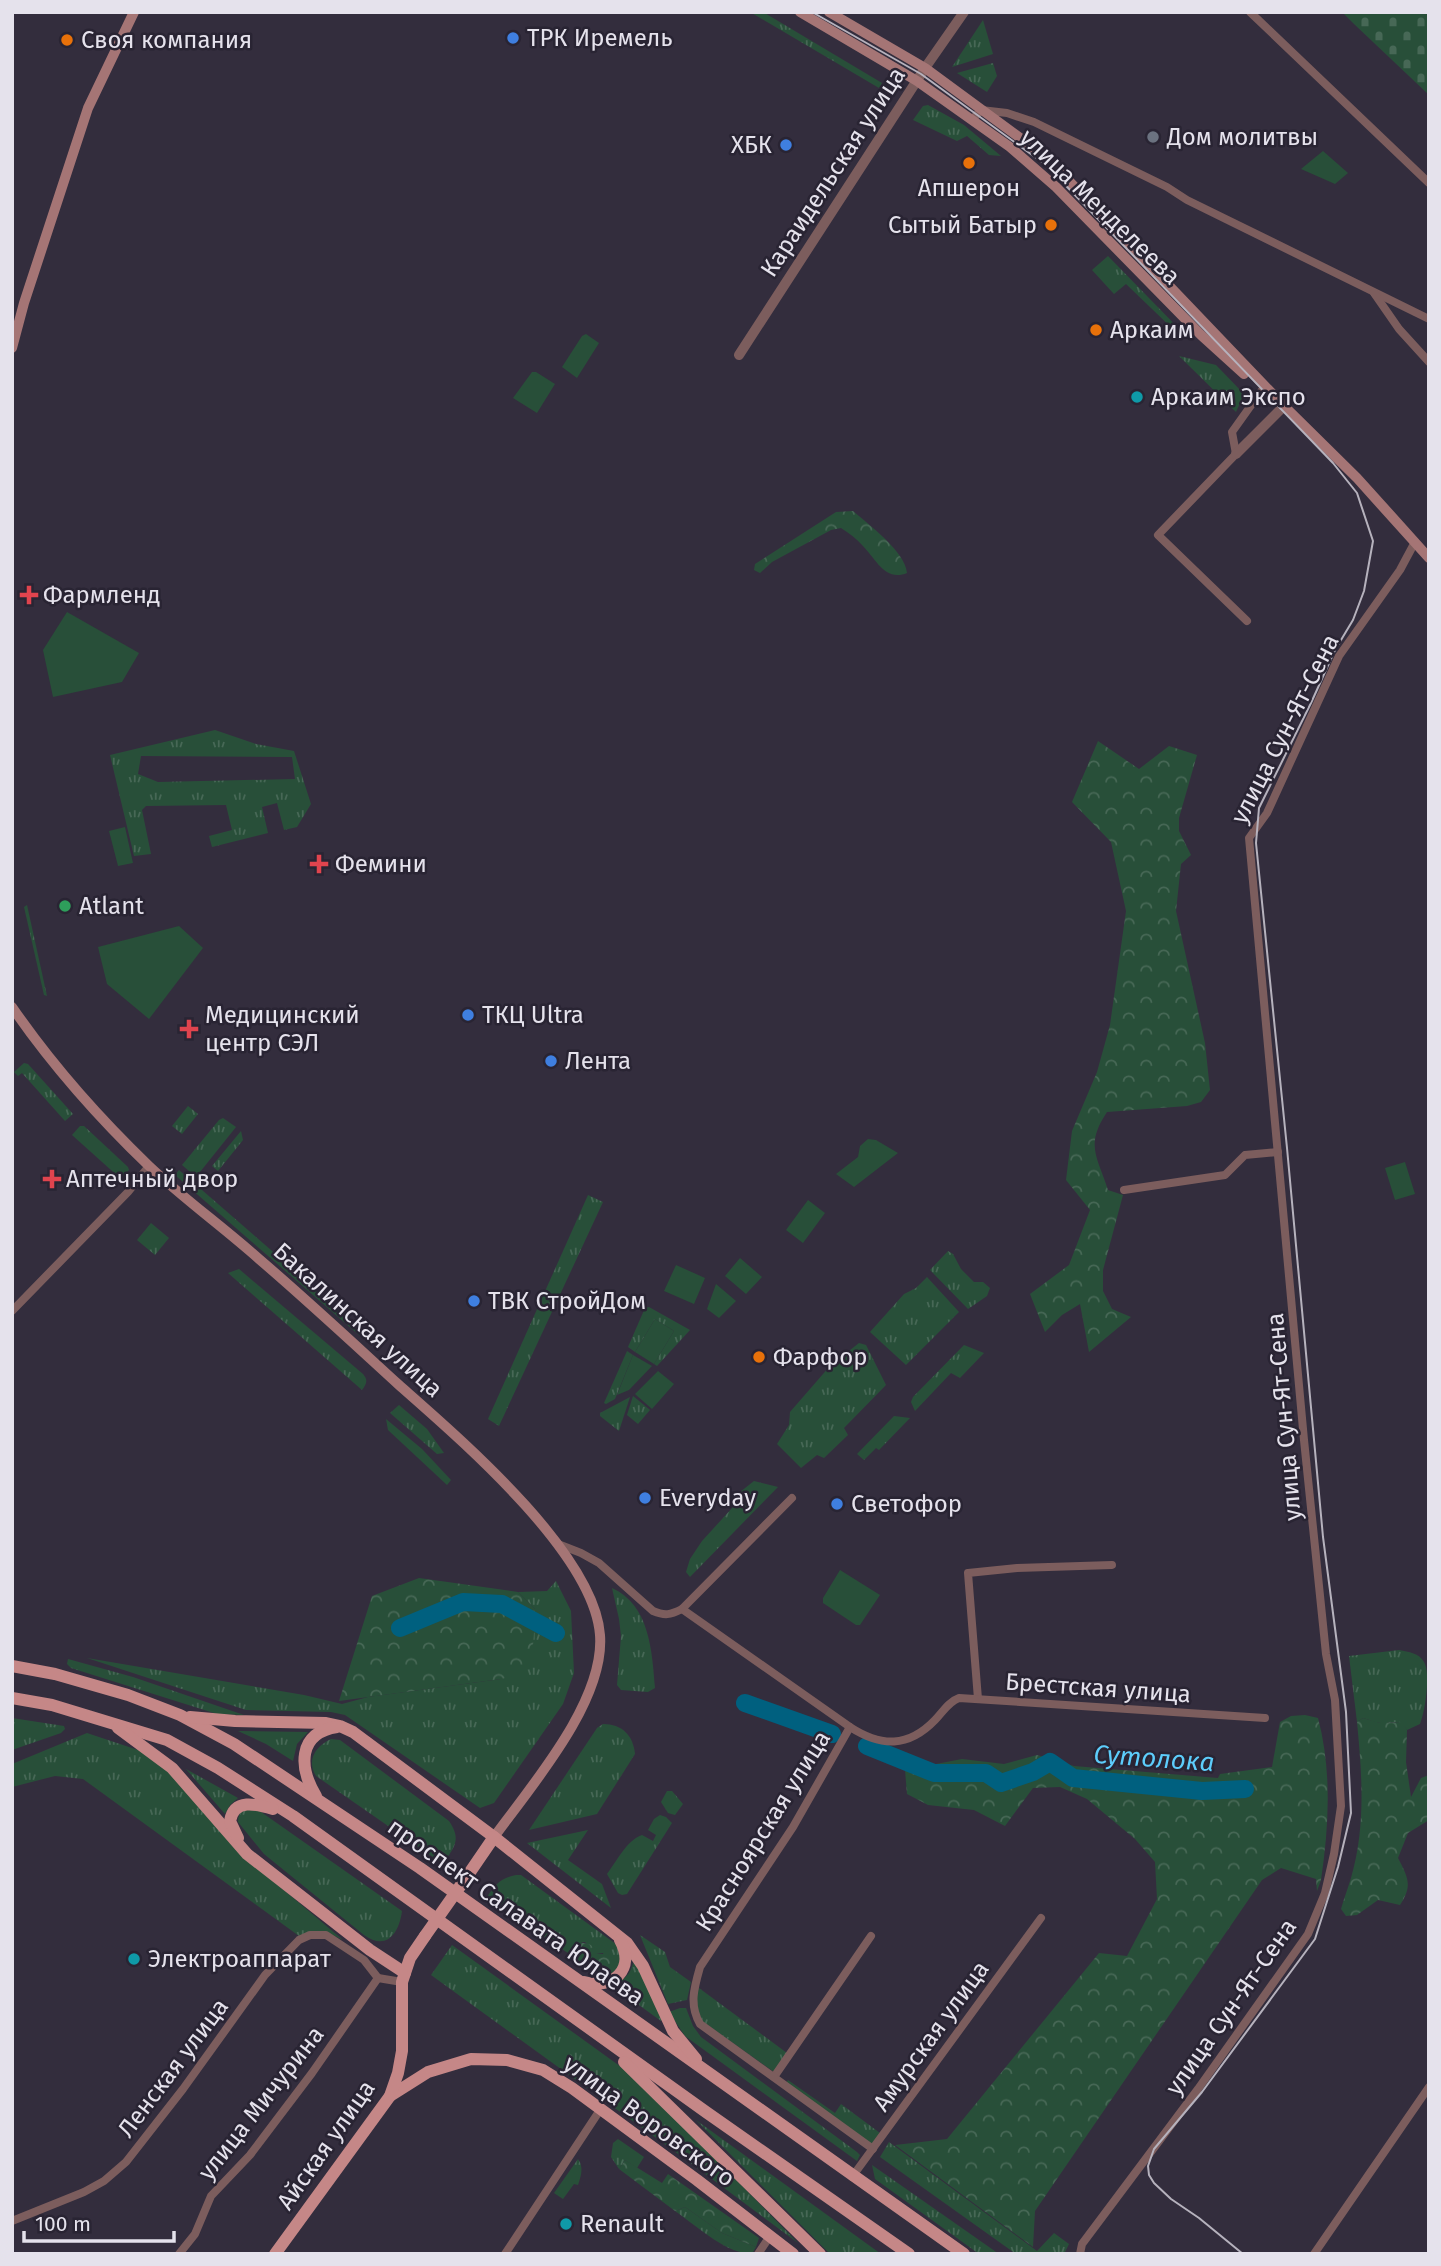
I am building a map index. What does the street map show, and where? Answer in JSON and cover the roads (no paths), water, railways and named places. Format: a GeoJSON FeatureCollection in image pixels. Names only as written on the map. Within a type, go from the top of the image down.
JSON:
{"type":"FeatureCollection","features":[{"type":"Feature","properties":{"kind":"main road"},"geometry":{"type":"LineString","coordinates":[[12,348],[24,303],[89,108],[134,12]]}},
{"type":"Feature","properties":{"kind":"main road","name":"улица Менделеева"},"geometry":{"type":"LineString","coordinates":[[800,12],[917,81],[1010,147],[1056,187],[1201,335],[1262,390],[1284,406]]}},
{"type":"Feature","properties":{"kind":"main road","name":"улица Менделеева"},"geometry":{"type":"LineString","coordinates":[[829,12],[925,68],[1046,157],[1284,406],[1357,478],[1429,558]]}},
{"type":"Feature","properties":{"kind":"main road","name":"Бакалинская улица"},"geometry":{"type":"LineString","coordinates":[[12,1007],[60,1073],[149,1166],[260,1259],[509,1487],[586,1586],[596,1609],[600,1636],[599,1667],[586,1701],[566,1736],[494,1837]]}},
{"type":"Feature","properties":{"kind":"main road","name":"проспект Салавата Юлаева"},"geometry":{"type":"LineString","coordinates":[[12,1666],[55,1674],[128,1695],[180,1715],[234,1744],[420,1868],[964,2254]]}},
{"type":"Feature","properties":{"kind":"main road"},"geometry":{"type":"LineString","coordinates":[[12,1698],[52,1705],[167,1740],[218,1768],[292,1816],[909,2254]]}},
{"type":"Feature","properties":{"kind":"main road"},"geometry":{"type":"LineString","coordinates":[[180,1715],[235,1721],[326,1723],[347,1728],[494,1837],[627,1943],[639,1958],[673,2031],[716,2080]]}},
{"type":"Feature","properties":{"kind":"main road"},"geometry":{"type":"LineString","coordinates":[[109,1721],[172,1768],[247,1854],[403,1978],[410,1958],[494,1837]]}},
{"type":"Feature","properties":{"kind":"main road"},"geometry":{"type":"LineString","coordinates":[[318,1799],[304,1771],[304,1754],[316,1736],[327,1729],[347,1728]]}},
{"type":"Feature","properties":{"kind":"main road"},"geometry":{"type":"LineString","coordinates":[[247,1854],[231,1825],[231,1816],[236,1808],[245,1803],[252,1804],[292,1816]]}},
{"type":"Feature","properties":{"kind":"main road"},"geometry":{"type":"LineString","coordinates":[[575,1979],[594,1985],[611,1981],[618,1976],[626,1957],[616,1934]]}},
{"type":"Feature","properties":{"kind":"main road","name":"Айская улица"},"geometry":{"type":"LineString","coordinates":[[275,2254],[390,2096],[402,2051],[403,1978]]}},
{"type":"Feature","properties":{"kind":"main road"},"geometry":{"type":"LineString","coordinates":[[582,2024],[643,2080],[820,2254]]}},
{"type":"Feature","properties":{"kind":"main road","name":"улица Воровского"},"geometry":{"type":"LineString","coordinates":[[390,2096],[436,2068],[457,2062],[490,2058],[543,2070],[558,2078],[697,2180],[793,2254]]}},
{"type":"Feature","properties":{"kind":"street","name":"Караидельская улица"},"geometry":{"type":"LineString","coordinates":[[738,355],[964,12]]}},
{"type":"Feature","properties":{"kind":"street"},"geometry":{"type":"LineString","coordinates":[[1250,12],[1429,183]]}},
{"type":"Feature","properties":{"kind":"street"},"geometry":{"type":"LineString","coordinates":[[972,120],[981,110],[1007,113],[1034,122],[1429,319]]}},
{"type":"Feature","properties":{"kind":"street"},"geometry":{"type":"LineString","coordinates":[[1372,290],[1399,329],[1429,362]]}},
{"type":"Feature","properties":{"kind":"street"},"geometry":{"type":"LineString","coordinates":[[1236,454],[1232,432],[1262,390]]}},
{"type":"Feature","properties":{"kind":"street"},"geometry":{"type":"LineString","coordinates":[[1247,621],[1158,535],[1284,406]]}},
{"type":"Feature","properties":{"kind":"street","name":"улица Сун-Ят-Сена"},"geometry":{"type":"LineString","coordinates":[[1080,2254],[1082,2244],[1198,2089],[1308,1934],[1325,1893],[1334,1854],[1341,1806],[1335,1700],[1326,1654],[1249,838],[1267,813],[1339,656],[1400,570],[1415,542]]}},
{"type":"Feature","properties":{"kind":"street"},"geometry":{"type":"LineString","coordinates":[[1124,1190],[1225,1175],[1245,1155],[1278,1152]]}},
{"type":"Feature","properties":{"kind":"street"},"geometry":{"type":"LineString","coordinates":[[12,1311],[128,1192],[149,1166]]}},
{"type":"Feature","properties":{"kind":"street"},"geometry":{"type":"LineString","coordinates":[[555,1543],[599,1563],[653,1611],[670,1615],[682,1609],[792,1498]]}},
{"type":"Feature","properties":{"kind":"street"},"geometry":{"type":"LineString","coordinates":[[978,1699],[968,1573],[1017,1568],[1112,1565]]}},
{"type":"Feature","properties":{"kind":"street"},"geometry":{"type":"LineString","coordinates":[[682,1609],[850,1727]]}},
{"type":"Feature","properties":{"kind":"street","name":"Брестская улица"},"geometry":{"type":"LineString","coordinates":[[938,1718],[959,1698],[1265,1718]]}},
{"type":"Feature","properties":{"kind":"street","name":"Красноярская улица"},"geometry":{"type":"LineString","coordinates":[[774,2077],[700,2024],[692,2006],[694,1985],[700,1967],[793,1828],[850,1727],[870,1739],[895,1742],[909,1739],[938,1718]]}},
{"type":"Feature","properties":{"kind":"street","name":"Амурская улица"},"geometry":{"type":"LineString","coordinates":[[852,2177],[1041,1918]]}},
{"type":"Feature","properties":{"kind":"street","name":"Ленская улица"},"geometry":{"type":"LineString","coordinates":[[12,2221],[84,2192],[104,2181],[126,2162],[183,2089],[265,1975],[299,1940],[310,1935],[326,1935],[364,1960],[378,1978]]}},
{"type":"Feature","properties":{"kind":"street"},"geometry":{"type":"LineString","coordinates":[[871,1936],[774,2077],[873,2149]]}},
{"type":"Feature","properties":{"kind":"street"},"geometry":{"type":"LineString","coordinates":[[378,1978],[403,1978]]}},
{"type":"Feature","properties":{"kind":"street","name":"улица Мичурина"},"geometry":{"type":"LineString","coordinates":[[179,2254],[195,2234],[211,2196],[250,2155],[312,2073],[378,1978]]}},
{"type":"Feature","properties":{"kind":"street"},"geometry":{"type":"LineString","coordinates":[[1314,2254],[1429,2087]]}},
{"type":"Feature","properties":{"kind":"street"},"geometry":{"type":"LineString","coordinates":[[505,2254],[600,2110]]}},
{"type":"Feature","properties":{"kind":"street"},"geometry":{"type":"LineString","coordinates":[[758,2254],[770,2236]]}},
{"type":"Feature","properties":{"kind":"waterway","name":"Сутолока"},"geometry":{"type":"LineString","coordinates":[[400,1628],[463,1602],[502,1604],[556,1633]]}},
{"type":"Feature","properties":{"kind":"waterway","name":"Сутолока"},"geometry":{"type":"LineString","coordinates":[[745,1703],[832,1734]]}},
{"type":"Feature","properties":{"kind":"waterway","name":"Сутолока"},"geometry":{"type":"LineString","coordinates":[[867,1746],[934,1773],[986,1773],[1001,1783],[1033,1772],[1050,1762],[1073,1778],[1202,1791],[1245,1789]]}},
{"type":"Feature","properties":{"kind":"tram line"},"geometry":{"type":"LineString","coordinates":[[812,12],[921,74],[1046,165],[1333,463],[1357,493],[1373,541],[1364,591],[1353,620],[1335,650],[1259,808],[1256,843],[1323,1537],[1346,1712],[1351,1813],[1338,1867],[1315,1939],[1202,2092],[1154,2149],[1148,2166],[1154,2183],[1171,2199],[1243,2254]]}},
{"type":"Feature","properties":{"kind":"place","name":"ТРК Иремель"},"geometry":{"type":"Point","coordinates":[513,38]}},
{"type":"Feature","properties":{"kind":"place","name":"Своя компания"},"geometry":{"type":"Point","coordinates":[67,40]}},
{"type":"Feature","properties":{"kind":"place","name":"Дом молитвы"},"geometry":{"type":"Point","coordinates":[1153,137]}},
{"type":"Feature","properties":{"kind":"place","name":"ХБК"},"geometry":{"type":"Point","coordinates":[786,145]}},
{"type":"Feature","properties":{"kind":"place","name":"Апшерон"},"geometry":{"type":"Point","coordinates":[969,163]}},
{"type":"Feature","properties":{"kind":"place","name":"Сытый Батыр"},"geometry":{"type":"Point","coordinates":[1051,225]}},
{"type":"Feature","properties":{"kind":"place","name":"Аркаим"},"geometry":{"type":"Point","coordinates":[1096,330]}},
{"type":"Feature","properties":{"kind":"place","name":"Аркаим Экспо"},"geometry":{"type":"Point","coordinates":[1137,397]}},
{"type":"Feature","properties":{"kind":"place","name":"Фармленд"},"geometry":{"type":"Point","coordinates":[29,595]}},
{"type":"Feature","properties":{"kind":"place","name":"Фемини"},"geometry":{"type":"Point","coordinates":[319,864]}},
{"type":"Feature","properties":{"kind":"place","name":"Atlant"},"geometry":{"type":"Point","coordinates":[65,906]}},
{"type":"Feature","properties":{"kind":"place","name":"ТКЦ Ultra"},"geometry":{"type":"Point","coordinates":[468,1015]}},
{"type":"Feature","properties":{"kind":"place","name":"Медицинский центр СЭЛ"},"geometry":{"type":"Point","coordinates":[189,1029]}},
{"type":"Feature","properties":{"kind":"place","name":"Лента"},"geometry":{"type":"Point","coordinates":[551,1061]}},
{"type":"Feature","properties":{"kind":"place","name":"Аптечный двор"},"geometry":{"type":"Point","coordinates":[52,1179]}},
{"type":"Feature","properties":{"kind":"place","name":"ТВК СтройДом"},"geometry":{"type":"Point","coordinates":[474,1301]}},
{"type":"Feature","properties":{"kind":"place","name":"Фарфор"},"geometry":{"type":"Point","coordinates":[759,1357]}},
{"type":"Feature","properties":{"kind":"place","name":"Everyday"},"geometry":{"type":"Point","coordinates":[645,1498]}},
{"type":"Feature","properties":{"kind":"place","name":"Светофор"},"geometry":{"type":"Point","coordinates":[837,1504]}},
{"type":"Feature","properties":{"kind":"place","name":"Электроаппарат"},"geometry":{"type":"Point","coordinates":[134,1959]}},
{"type":"Feature","properties":{"kind":"place","name":"Renault"},"geometry":{"type":"Point","coordinates":[566,2224]}}]}
